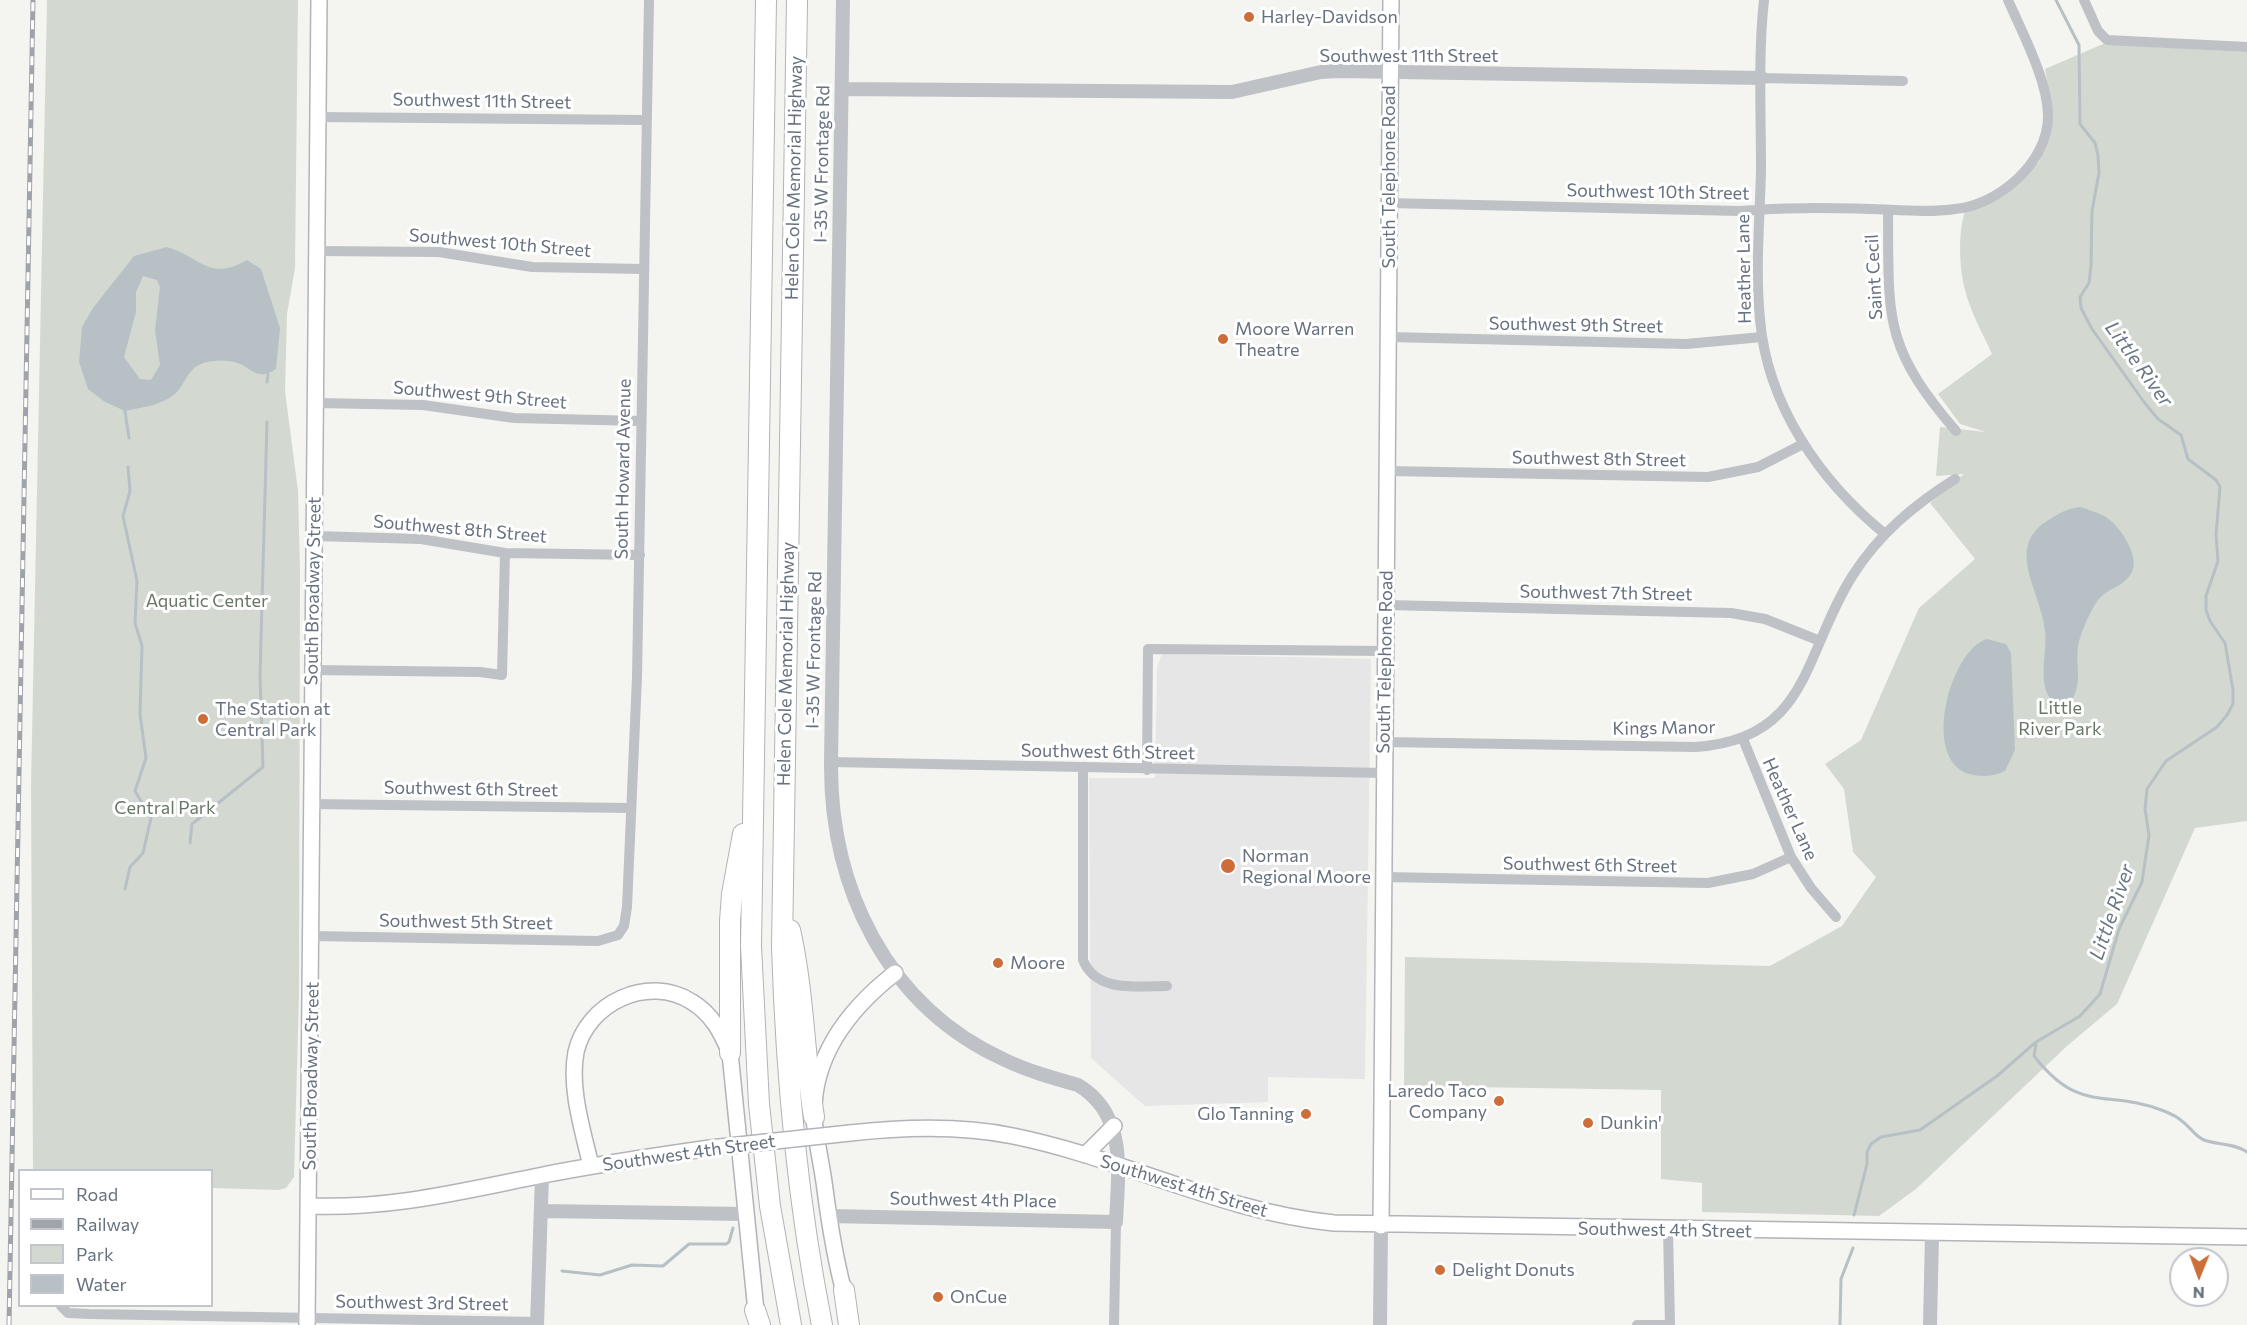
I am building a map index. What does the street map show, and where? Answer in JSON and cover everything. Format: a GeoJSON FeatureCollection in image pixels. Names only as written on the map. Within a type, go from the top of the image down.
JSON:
{"type":"FeatureCollection","features":[{"type":"Feature","properties":{"kind":"highway","name":"Helen Cole Memorial Highway"},"geometry":{"type":"LineString","coordinates":[[766,0],[751,946],[755,1056],[770,1206],[791,1325]]}},
{"type":"Feature","properties":{"kind":"highway","name":"Helen Cole Memorial Highway"},"geometry":{"type":"LineString","coordinates":[[797,0],[782,947],[789,1103],[807,1246],[822,1325]]}},
{"type":"Feature","properties":{"kind":"highway"},"geometry":{"type":"LineString","coordinates":[[730,1053],[732,894],[753,781]]}},
{"type":"Feature","properties":{"kind":"highway"},"geometry":{"type":"LineString","coordinates":[[783,895],[799,970],[807,1073],[814,1118]]}},
{"type":"Feature","properties":{"kind":"highway"},"geometry":{"type":"LineString","coordinates":[[844,1290],[849,1325]]}},
{"type":"Feature","properties":{"kind":"main road","name":"South Broadway Street"},"geometry":{"type":"LineString","coordinates":[[307,1322],[319,0]]}},
{"type":"Feature","properties":{"kind":"main road","name":"South Telephone Road"},"geometry":{"type":"LineString","coordinates":[[1381,1226],[1391,0]]}},
{"type":"Feature","properties":{"kind":"main road"},"geometry":{"type":"LineString","coordinates":[[854,1325],[844,1290],[829,1215],[814,1118],[821,1069],[834,1037],[859,1003],[895,973]]}},
{"type":"Feature","properties":{"kind":"main road"},"geometry":{"type":"LineString","coordinates":[[591,1166],[575,1068],[579,1041],[591,1020],[600,1011],[631,994],[655,991],[677,995],[694,1002],[710,1016],[730,1053],[745,1214],[758,1320]]}},
{"type":"Feature","properties":{"kind":"main road"},"geometry":{"type":"LineString","coordinates":[[1085,1155],[1114,1126]]}},
{"type":"Feature","properties":{"kind":"main road","name":"Southwest 4th Street"},"geometry":{"type":"LineString","coordinates":[[309,1206],[354,1207],[399,1204],[591,1166],[710,1148],[893,1129],[965,1130],[1012,1136],[1085,1155],[1225,1202],[1285,1217],[1334,1224],[2247,1237]]}},
{"type":"Feature","properties":{"kind":"street","name":"South Howard Avenue"},"geometry":{"type":"LineString","coordinates":[[618,935],[626,918],[640,555],[645,120],[650,0]]}},
{"type":"Feature","properties":{"kind":"street","name":"I-35 W Frontage Rd"},"geometry":{"type":"LineString","coordinates":[[843,0],[832,816],[847,881],[870,935],[895,973],[934,1012],[981,1047],[1003,1060],[1089,1092],[1104,1107],[1114,1126],[1118,1166],[1116,1222]]}},
{"type":"Feature","properties":{"kind":"street","name":"Heather Lane"},"geometry":{"type":"LineString","coordinates":[[1764,0],[1758,284],[1762,337],[1779,395],[1803,444],[1840,493],[1885,534]]}},
{"type":"Feature","properties":{"kind":"street","name":"Southwest 10th Street"},"geometry":{"type":"LineString","coordinates":[[1388,203],[1740,211],[1778,207],[1956,209],[1989,200],[2021,176],[2040,148],[2048,117],[2040,79],[2008,0]]}},
{"type":"Feature","properties":{"kind":"street"},"geometry":{"type":"LineString","coordinates":[[2084,0],[2098,31],[2107,40],[2247,47]]}},
{"type":"Feature","properties":{"kind":"street","name":"Southwest 11th Street"},"geometry":{"type":"LineString","coordinates":[[842,89],[1232,92],[1321,72],[1390,71],[1762,78]]}},
{"type":"Feature","properties":{"kind":"street"},"geometry":{"type":"LineString","coordinates":[[1762,78],[1903,81]]}},
{"type":"Feature","properties":{"kind":"street","name":"Southwest 11th Street"},"geometry":{"type":"LineString","coordinates":[[318,117],[645,120]]}},
{"type":"Feature","properties":{"kind":"street","name":"Saint Cecil"},"geometry":{"type":"LineString","coordinates":[[1888,210],[1887,290],[1895,338],[1915,380],[1956,431]]}},
{"type":"Feature","properties":{"kind":"street","name":"Southwest 10th Street"},"geometry":{"type":"LineString","coordinates":[[316,250],[439,252],[532,267],[644,269]]}},
{"type":"Feature","properties":{"kind":"street","name":"Southwest 9th Street"},"geometry":{"type":"LineString","coordinates":[[1389,337],[1686,344],[1762,337]]}},
{"type":"Feature","properties":{"kind":"street","name":"Southwest 9th Street"},"geometry":{"type":"LineString","coordinates":[[316,403],[423,405],[514,418],[641,421]]}},
{"type":"Feature","properties":{"kind":"street","name":"Southwest 8th Street"},"geometry":{"type":"LineString","coordinates":[[1388,471],[1708,477],[1758,467],[1803,444]]}},
{"type":"Feature","properties":{"kind":"street","name":"Kings Manor"},"geometry":{"type":"LineString","coordinates":[[1384,742],[1695,747],[1743,739],[1770,723],[1793,699],[1842,592],[1885,534],[1925,499],[1955,479]]}},
{"type":"Feature","properties":{"kind":"street","name":"Southwest 8th Street"},"geometry":{"type":"LineString","coordinates":[[314,537],[421,539],[505,553],[640,555]]}},
{"type":"Feature","properties":{"kind":"street"},"geometry":{"type":"LineString","coordinates":[[312,670],[480,672],[502,675],[505,553]]}},
{"type":"Feature","properties":{"kind":"street","name":"Southwest 7th Street"},"geometry":{"type":"LineString","coordinates":[[1386,605],[1731,613],[1765,619],[1820,641]]}},
{"type":"Feature","properties":{"kind":"street"},"geometry":{"type":"LineString","coordinates":[[1147,770],[1148,649],[1385,651]]}},
{"type":"Feature","properties":{"kind":"street","name":"Heather Lane"},"geometry":{"type":"LineString","coordinates":[[1743,739],[1791,857],[1811,888],[1836,917]]}},
{"type":"Feature","properties":{"kind":"street","name":"Southwest 6th Street"},"geometry":{"type":"LineString","coordinates":[[831,762],[1384,773]]}},
{"type":"Feature","properties":{"kind":"street"},"geometry":{"type":"LineString","coordinates":[[1083,767],[1082,952],[1095,978],[1117,985],[1167,986]]}},
{"type":"Feature","properties":{"kind":"street","name":"Southwest 6th Street"},"geometry":{"type":"LineString","coordinates":[[311,804],[630,808]]}},
{"type":"Feature","properties":{"kind":"street","name":"Southwest 6th Street"},"geometry":{"type":"LineString","coordinates":[[1383,877],[1708,883],[1753,874],[1791,857]]}},
{"type":"Feature","properties":{"kind":"street","name":"Southwest 5th Street"},"geometry":{"type":"LineString","coordinates":[[311,936],[598,941],[618,935]]}},
{"type":"Feature","properties":{"kind":"street"},"geometry":{"type":"LineString","coordinates":[[537,1323],[542,1176]]}},
{"type":"Feature","properties":{"kind":"street"},"geometry":{"type":"LineString","coordinates":[[542,1211],[745,1214]]}},
{"type":"Feature","properties":{"kind":"street","name":"Southwest 4th Place"},"geometry":{"type":"LineString","coordinates":[[829,1215],[1116,1222]]}},
{"type":"Feature","properties":{"kind":"street"},"geometry":{"type":"LineString","coordinates":[[1114,1325],[1116,1222]]}},
{"type":"Feature","properties":{"kind":"street","name":"South Telephone Road"},"geometry":{"type":"LineString","coordinates":[[1380,1325],[1381,1226]]}},
{"type":"Feature","properties":{"kind":"street"},"geometry":{"type":"LineString","coordinates":[[1668,1229],[1670,1325]]}},
{"type":"Feature","properties":{"kind":"street"},"geometry":{"type":"LineString","coordinates":[[1930,1325],[1932,1234]]}},
{"type":"Feature","properties":{"kind":"street","name":"Southwest 3rd Street"},"geometry":{"type":"LineString","coordinates":[[63,1307],[68,1313],[307,1322],[537,1323]]}},
{"type":"Feature","properties":{"kind":"street"},"geometry":{"type":"LineString","coordinates":[[1637,1325],[1664,1325]]}},
{"type":"Feature","properties":{"kind":"shaded area","name":"Norman Regional Moore"},"geometry":{"type":"Polygon","coordinates":[[[1162,654],[1371,659],[1365,1079],[1268,1077],[1268,1102],[1145,1106],[1091,1058],[1089,778],[1155,778],[1157,667],[1162,654]]]}},
{"type":"Feature","properties":{"kind":"green space","name":"Central Park"},"geometry":{"type":"Polygon","coordinates":[[[47,0],[298,0],[295,268],[287,314],[285,391],[298,491],[300,571],[299,994],[294,1177],[286,1188],[278,1190],[213,1188],[213,1169],[33,1169],[31,785],[47,0]]]}},
{"type":"Feature","properties":{"kind":"green space","name":"Little River Park"},"geometry":{"type":"Polygon","coordinates":[[[2103,44],[2247,52],[2247,821],[2195,828],[2117,1004],[2067,1046],[1916,1189],[1879,1216],[1702,1212],[1702,1183],[1661,1179],[1661,1090],[1404,1086],[1405,957],[1770,966],[1842,926],[1876,877],[1853,852],[1844,789],[1825,764],[1861,740],[1919,608],[1975,559],[1930,503],[1964,474],[1936,476],[1940,427],[1986,432],[1960,424],[1938,394],[1992,354],[1970,306],[1963,281],[1960,240],[1965,211],[2039,162],[2053,118],[2045,69],[2103,44]]]}},
{"type":"Feature","properties":{"kind":"water"},"geometry":{"type":"Polygon","coordinates":[[[167,247],[214,268],[223,269],[247,260],[261,269],[280,328],[276,369],[269,373],[258,374],[234,362],[204,363],[194,368],[175,394],[169,398],[162,402],[125,411],[105,402],[88,389],[79,362],[82,327],[93,308],[134,256],[167,247]],[[143,276],[136,292],[136,312],[124,357],[140,379],[151,380],[160,365],[155,330],[160,287],[157,280],[143,276]]]}},
{"type":"Feature","properties":{"kind":"water"},"geometry":{"type":"Polygon","coordinates":[[[2081,507],[2106,517],[2117,527],[2131,550],[2134,565],[2129,576],[2103,595],[2090,614],[2078,644],[2077,687],[2069,705],[2061,707],[2052,701],[2044,684],[2045,631],[2029,572],[2028,544],[2034,532],[2047,521],[2071,509],[2081,507]]]}},
{"type":"Feature","properties":{"kind":"water"},"geometry":{"type":"Polygon","coordinates":[[[1987,639],[2006,644],[2011,653],[2015,750],[2005,771],[1981,776],[1973,775],[1957,767],[1947,751],[1944,730],[1945,707],[1961,663],[1973,648],[1987,639]]]}},
{"type":"Feature","properties":{"kind":"waterway","name":"Little River"},"geometry":{"type":"LineString","coordinates":[[1854,1215],[1867,1164],[1867,1152],[1871,1144],[1881,1137],[1920,1130],[1997,1076],[2036,1042],[2080,1016],[2100,994],[2119,929],[2142,882],[2149,835],[2145,809],[2147,789],[2166,761],[2217,727],[2233,704],[2233,690],[2225,643],[2210,621],[2206,610],[2206,596],[2218,561],[2216,535],[2220,487],[2216,480],[2188,459],[2181,435],[2158,419],[2144,402],[2092,329],[2081,308],[2080,297],[2089,283],[2091,266],[2092,211],[2099,173],[2098,155],[2095,143],[2080,124],[2079,45],[2056,0]]}},
{"type":"Feature","properties":{"kind":"waterway"},"geometry":{"type":"LineString","coordinates":[[267,382],[268,374]]}},
{"type":"Feature","properties":{"kind":"waterway"},"geometry":{"type":"LineString","coordinates":[[125,411],[129,438]]}},
{"type":"Feature","properties":{"kind":"waterway"},"geometry":{"type":"LineString","coordinates":[[190,843],[192,824],[263,767],[260,676],[267,422]]}},
{"type":"Feature","properties":{"kind":"waterway"},"geometry":{"type":"LineString","coordinates":[[125,889],[130,867],[143,853],[151,818],[135,791],[146,758],[140,714],[142,646],[135,623],[137,581],[123,516],[130,491],[128,467]]}},
{"type":"Feature","properties":{"kind":"waterway","name":"Little River"},"geometry":{"type":"LineString","coordinates":[[2036,1044],[2034,1056],[2051,1075],[2066,1087],[2080,1094],[2144,1104],[2164,1111],[2181,1120],[2201,1139],[2237,1147],[2247,1152]]}},
{"type":"Feature","properties":{"kind":"waterway"},"geometry":{"type":"LineString","coordinates":[[562,1271],[600,1275],[632,1265],[663,1266],[689,1244],[726,1244],[729,1242],[733,1228]]}},
{"type":"Feature","properties":{"kind":"waterway"},"geometry":{"type":"LineString","coordinates":[[1840,1325],[1841,1279],[1853,1248]]}},
{"type":"Feature","properties":{"kind":"railway"},"geometry":{"type":"LineString","coordinates":[[9,1325],[33,0]]}},
{"type":"Feature","properties":{"kind":"place","name":"Harley-Davidson"},"geometry":{"type":"Point","coordinates":[1249,17]}},
{"type":"Feature","properties":{"kind":"place","name":"Moore Warren Theatre"},"geometry":{"type":"Point","coordinates":[1223,339]}},
{"type":"Feature","properties":{"kind":"place","name":"The Station at Central Park"},"geometry":{"type":"Point","coordinates":[203,719]}},
{"type":"Feature","properties":{"kind":"place","name":"Norman Regional Moore"},"geometry":{"type":"Point","coordinates":[1228,866]}},
{"type":"Feature","properties":{"kind":"place","name":"Moore"},"geometry":{"type":"Point","coordinates":[998,963]}},
{"type":"Feature","properties":{"kind":"place","name":"Laredo Taco Company"},"geometry":{"type":"Point","coordinates":[1499,1101]}},
{"type":"Feature","properties":{"kind":"place","name":"Glo Tanning"},"geometry":{"type":"Point","coordinates":[1306,1114]}},
{"type":"Feature","properties":{"kind":"place","name":"Dunkin'"},"geometry":{"type":"Point","coordinates":[1588,1123]}},
{"type":"Feature","properties":{"kind":"place","name":"Delight Donuts"},"geometry":{"type":"Point","coordinates":[1440,1270]}},
{"type":"Feature","properties":{"kind":"place","name":"OnCue"},"geometry":{"type":"Point","coordinates":[938,1297]}},
{"type":"Feature","properties":{"kind":"park label","name":"Aquatic Center"},"geometry":{"type":"Point","coordinates":[207,601]}}]}
